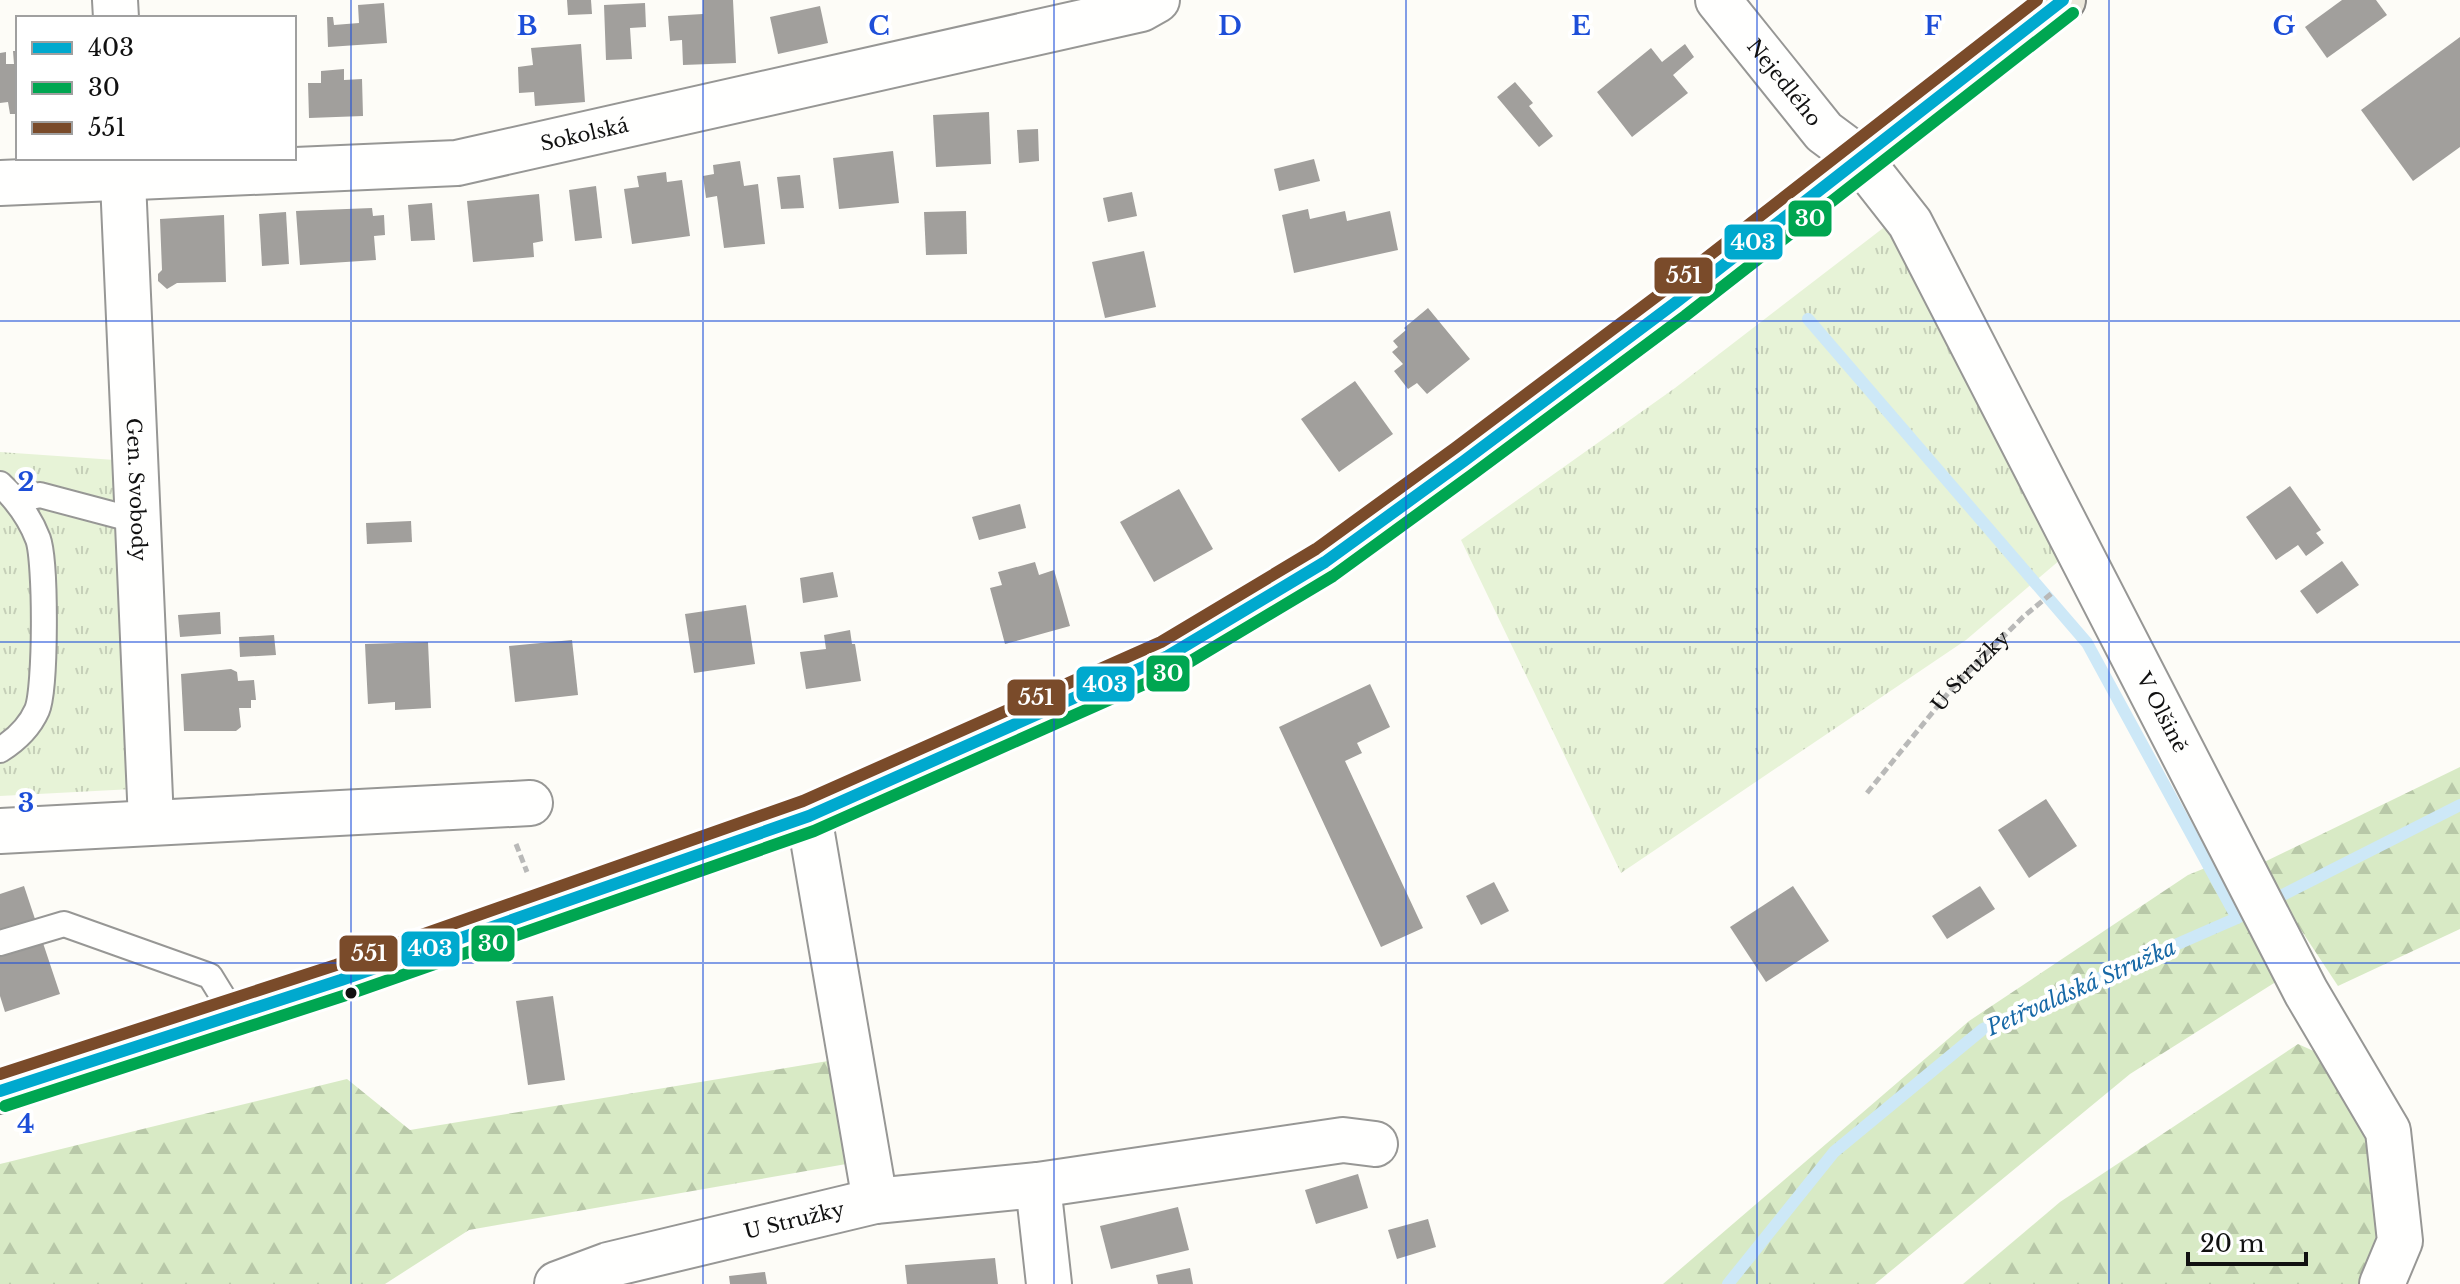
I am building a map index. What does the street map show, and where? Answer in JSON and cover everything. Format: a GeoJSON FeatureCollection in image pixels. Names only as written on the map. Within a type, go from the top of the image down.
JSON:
{"type":"FeatureCollection","features":[{"type":"Feature","properties":{"kind":"main road"},"geometry":{"type":"LineString","coordinates":[[0,1091],[356,975],[809,816],[1168,656],[1325,562],[1464,461],[1675,303],[2063,0]]}},
{"type":"Feature","properties":{"kind":"street","name":"Sokolská"},"geometry":{"type":"LineString","coordinates":[[0,183],[123,168],[457,163],[1141,9],[1157,0]]}},
{"type":"Feature","properties":{"kind":"street","name":"Nejedlého"},"geometry":{"type":"LineString","coordinates":[[1718,0],[1824,132],[1859,158]]}},
{"type":"Feature","properties":{"kind":"street","name":"V Olšině"},"geometry":{"type":"LineString","coordinates":[[1859,158],[1910,223],[2306,992],[2388,1131],[2400,1241],[2382,1284]]}},
{"type":"Feature","properties":{"kind":"street","name":"Gen. Svobody"},"geometry":{"type":"LineString","coordinates":[[123,168],[151,821]]}},
{"type":"Feature","properties":{"kind":"street"},"geometry":{"type":"LineString","coordinates":[[0,831],[530,803]]}},
{"type":"Feature","properties":{"kind":"street"},"geometry":{"type":"LineString","coordinates":[[809,816],[875,1201]]}},
{"type":"Feature","properties":{"kind":"street","name":"U Stružky"},"geometry":{"type":"LineString","coordinates":[[557,1284],[608,1265],[875,1201],[1038,1185],[1343,1140],[1375,1144]]}},
{"type":"Feature","properties":{"kind":"street"},"geometry":{"type":"LineString","coordinates":[[1038,1185],[1049,1284]]}},
{"type":"Feature","properties":{"kind":"lane"},"geometry":{"type":"LineString","coordinates":[[9,492],[40,495],[138,521]]}},
{"type":"Feature","properties":{"kind":"lane"},"geometry":{"type":"LineString","coordinates":[[0,750],[16,740],[38,708],[45,620],[39,541],[9,492]]}},
{"type":"Feature","properties":{"kind":"lane"},"geometry":{"type":"LineString","coordinates":[[0,943],[64,924],[210,976],[234,1015]]}},
{"type":"Feature","properties":{"kind":"path","name":"U Stružky"},"geometry":{"type":"LineString","coordinates":[[1867,793],[1954,686],[2023,617],[2087,564]]}},
{"type":"Feature","properties":{"kind":"green space"},"geometry":{"type":"Polygon","coordinates":[[[1891,222],[2067,554],[1966,640],[1621,873],[1461,540],[1675,388],[1891,222]]]}},
{"type":"Feature","properties":{"kind":"green space"},"geometry":{"type":"Polygon","coordinates":[[[0,452],[115,460],[133,789],[0,796],[0,452]]]}},
{"type":"Feature","properties":{"kind":"green space"},"geometry":{"type":"Polygon","coordinates":[[[2460,767],[2460,929],[2338,986],[2258,865],[2460,767]]]}},
{"type":"Feature","properties":{"kind":"green space"},"geometry":{"type":"Polygon","coordinates":[[[2220,862],[2282,978],[2130,1074],[1875,1284],[1663,1284],[1969,1021],[2188,875],[2220,862]]]}},
{"type":"Feature","properties":{"kind":"green space"},"geometry":{"type":"Polygon","coordinates":[[[2298,1044],[2347,1066],[2381,1147],[2386,1245],[2358,1284],[1963,1284],[2060,1202],[2298,1044]]]}},
{"type":"Feature","properties":{"kind":"green space"},"geometry":{"type":"Polygon","coordinates":[[[834,1060],[852,1163],[469,1230],[385,1284],[0,1284],[0,1164],[347,1079],[410,1130],[834,1060]]]}},
{"type":"Feature","properties":{"kind":"building"},"geometry":{"type":"Polygon","coordinates":[[[567,0],[591,0],[592,14],[568,15],[567,0]]]}},
{"type":"Feature","properties":{"kind":"building"},"geometry":{"type":"Polygon","coordinates":[[[703,0],[733,0],[736,63],[683,65],[682,40],[670,41],[668,16],[703,14],[703,0]]]}},
{"type":"Feature","properties":{"kind":"building"},"geometry":{"type":"Polygon","coordinates":[[[2342,0],[2376,0],[2387,15],[2327,58],[2305,27],[2342,0]]]}},
{"type":"Feature","properties":{"kind":"building"},"geometry":{"type":"Polygon","coordinates":[[[384,3],[387,43],[328,47],[327,17],[333,17],[334,25],[359,23],[358,5],[384,3]]]}},
{"type":"Feature","properties":{"kind":"building"},"geometry":{"type":"Polygon","coordinates":[[[645,3],[646,27],[630,28],[632,59],[606,60],[604,5],[645,3]]]}},
{"type":"Feature","properties":{"kind":"building"},"geometry":{"type":"Polygon","coordinates":[[[820,6],[828,43],[778,54],[770,17],[820,6]]]}},
{"type":"Feature","properties":{"kind":"building"},"geometry":{"type":"Polygon","coordinates":[[[2460,37],[2460,147],[2413,181],[2361,110],[2460,37]]]}},
{"type":"Feature","properties":{"kind":"building"},"geometry":{"type":"Polygon","coordinates":[[[581,44],[585,102],[535,106],[534,92],[519,93],[518,67],[533,65],[531,48],[581,44]]]}},
{"type":"Feature","properties":{"kind":"building"},"geometry":{"type":"Polygon","coordinates":[[[1685,44],[1694,57],[1673,75],[1688,93],[1632,137],[1597,92],[1651,48],[1662,62],[1685,44]]]}},
{"type":"Feature","properties":{"kind":"building"},"geometry":{"type":"Polygon","coordinates":[[[13,51],[16,51],[16,114],[10,114],[8,102],[0,103],[0,53],[6,52],[6,64],[14,64],[13,51]]]}},
{"type":"Feature","properties":{"kind":"building"},"geometry":{"type":"Polygon","coordinates":[[[344,69],[344,80],[362,79],[363,116],[309,118],[308,83],[321,83],[321,71],[344,69]]]}},
{"type":"Feature","properties":{"kind":"building"},"geometry":{"type":"Polygon","coordinates":[[[1515,82],[1533,103],[1529,106],[1553,136],[1539,147],[1497,97],[1515,82]]]}},
{"type":"Feature","properties":{"kind":"building"},"geometry":{"type":"Polygon","coordinates":[[[989,112],[991,164],[936,167],[933,115],[989,112]]]}},
{"type":"Feature","properties":{"kind":"building"},"geometry":{"type":"Polygon","coordinates":[[[1038,129],[1039,161],[1019,163],[1017,130],[1038,129]]]}},
{"type":"Feature","properties":{"kind":"building"},"geometry":{"type":"Polygon","coordinates":[[[893,151],[899,203],[839,209],[833,158],[893,151]]]}},
{"type":"Feature","properties":{"kind":"building"},"geometry":{"type":"Polygon","coordinates":[[[1314,159],[1320,181],[1279,191],[1274,169],[1314,159]]]}},
{"type":"Feature","properties":{"kind":"building"},"geometry":{"type":"Polygon","coordinates":[[[740,161],[744,186],[758,184],[765,244],[724,248],[717,196],[706,198],[703,176],[714,174],[713,165],[740,161]]]}},
{"type":"Feature","properties":{"kind":"building"},"geometry":{"type":"Polygon","coordinates":[[[666,172],[667,182],[682,180],[690,236],[632,244],[624,189],[639,187],[637,176],[666,172]]]}},
{"type":"Feature","properties":{"kind":"building"},"geometry":{"type":"Polygon","coordinates":[[[800,175],[804,208],[781,209],[777,177],[800,175]]]}},
{"type":"Feature","properties":{"kind":"building"},"geometry":{"type":"Polygon","coordinates":[[[596,186],[602,238],[575,241],[569,190],[596,186]]]}},
{"type":"Feature","properties":{"kind":"building"},"geometry":{"type":"Polygon","coordinates":[[[1132,192],[1137,216],[1108,222],[1103,198],[1132,192]]]}},
{"type":"Feature","properties":{"kind":"building"},"geometry":{"type":"Polygon","coordinates":[[[539,194],[543,241],[533,243],[534,257],[473,262],[467,201],[539,194]]]}},
{"type":"Feature","properties":{"kind":"building"},"geometry":{"type":"Polygon","coordinates":[[[432,203],[435,240],[411,241],[408,205],[432,203]]]}},
{"type":"Feature","properties":{"kind":"building"},"geometry":{"type":"Polygon","coordinates":[[[372,208],[373,216],[384,215],[385,235],[374,236],[376,260],[300,265],[296,211],[372,208]]]}},
{"type":"Feature","properties":{"kind":"building"},"geometry":{"type":"Polygon","coordinates":[[[1308,209],[1310,219],[1345,211],[1347,221],[1390,211],[1398,250],[1294,273],[1282,215],[1308,209]]]}},
{"type":"Feature","properties":{"kind":"building"},"geometry":{"type":"Polygon","coordinates":[[[966,211],[967,254],[926,255],[924,212],[966,211]]]}},
{"type":"Feature","properties":{"kind":"building"},"geometry":{"type":"Polygon","coordinates":[[[286,212],[289,264],[262,266],[259,214],[286,212]]]}},
{"type":"Feature","properties":{"kind":"building"},"geometry":{"type":"Polygon","coordinates":[[[224,215],[226,282],[177,283],[167,289],[158,281],[162,270],[160,219],[224,215]]]}},
{"type":"Feature","properties":{"kind":"building"},"geometry":{"type":"Polygon","coordinates":[[[1144,251],[1156,307],[1105,318],[1092,262],[1144,251]]]}},
{"type":"Feature","properties":{"kind":"building"},"geometry":{"type":"Polygon","coordinates":[[[1428,308],[1470,359],[1427,394],[1417,383],[1408,389],[1394,371],[1403,364],[1392,352],[1398,347],[1393,341],[1428,308]]]}},
{"type":"Feature","properties":{"kind":"building"},"geometry":{"type":"Polygon","coordinates":[[[1355,381],[1393,434],[1339,472],[1301,419],[1355,381]]]}},
{"type":"Feature","properties":{"kind":"building"},"geometry":{"type":"Polygon","coordinates":[[[2290,486],[2321,530],[2316,533],[2324,543],[2306,556],[2298,545],[2276,560],[2246,517],[2290,486]]]}},
{"type":"Feature","properties":{"kind":"building"},"geometry":{"type":"Polygon","coordinates":[[[1179,489],[1213,549],[1154,582],[1120,522],[1179,489]]]}},
{"type":"Feature","properties":{"kind":"building"},"geometry":{"type":"Polygon","coordinates":[[[1020,504],[1026,528],[979,540],[972,517],[1020,504]]]}},
{"type":"Feature","properties":{"kind":"building"},"geometry":{"type":"Polygon","coordinates":[[[411,521],[412,542],[367,544],[366,523],[411,521]]]}},
{"type":"Feature","properties":{"kind":"building"},"geometry":{"type":"Polygon","coordinates":[[[2342,561],[2359,585],[2317,614],[2300,591],[2342,561]]]}},
{"type":"Feature","properties":{"kind":"building"},"geometry":{"type":"Polygon","coordinates":[[[1035,562],[1039,575],[1054,570],[1070,626],[1005,644],[990,588],[1002,585],[998,572],[1035,562]]]}},
{"type":"Feature","properties":{"kind":"building"},"geometry":{"type":"Polygon","coordinates":[[[833,572],[838,597],[803,603],[800,578],[833,572]]]}},
{"type":"Feature","properties":{"kind":"building"},"geometry":{"type":"Polygon","coordinates":[[[746,605],[755,664],[694,673],[685,614],[746,605]]]}},
{"type":"Feature","properties":{"kind":"building"},"geometry":{"type":"Polygon","coordinates":[[[220,612],[221,634],[180,637],[178,615],[220,612]]]}},
{"type":"Feature","properties":{"kind":"building"},"geometry":{"type":"Polygon","coordinates":[[[850,630],[861,681],[806,689],[800,652],[826,649],[824,635],[850,630]]]}},
{"type":"Feature","properties":{"kind":"building"},"geometry":{"type":"Polygon","coordinates":[[[274,635],[276,655],[240,657],[239,637],[274,635]]]}},
{"type":"Feature","properties":{"kind":"building"},"geometry":{"type":"Polygon","coordinates":[[[572,640],[578,695],[515,702],[509,646],[572,640]]]}},
{"type":"Feature","properties":{"kind":"building"},"geometry":{"type":"Polygon","coordinates":[[[428,642],[431,708],[395,710],[395,702],[368,704],[365,644],[428,642]]]}},
{"type":"Feature","properties":{"kind":"building"},"geometry":{"type":"Polygon","coordinates":[[[231,669],[237,672],[238,681],[254,680],[256,700],[251,700],[251,708],[239,708],[241,727],[236,731],[184,731],[181,674],[231,669]]]}},
{"type":"Feature","properties":{"kind":"building"},"geometry":{"type":"Polygon","coordinates":[[[1370,684],[1390,727],[1357,743],[1362,753],[1345,761],[1423,928],[1381,947],[1279,727],[1370,684]]]}},
{"type":"Feature","properties":{"kind":"building"},"geometry":{"type":"Polygon","coordinates":[[[2046,799],[2077,846],[2029,878],[1998,830],[2046,799]]]}},
{"type":"Feature","properties":{"kind":"building"},"geometry":{"type":"Polygon","coordinates":[[[1494,882],[1509,911],[1481,925],[1466,896],[1494,882]]]}},
{"type":"Feature","properties":{"kind":"building"},"geometry":{"type":"Polygon","coordinates":[[[24,886],[60,994],[5,1012],[0,996],[0,894],[24,886]]]}},
{"type":"Feature","properties":{"kind":"building"},"geometry":{"type":"Polygon","coordinates":[[[1793,886],[1829,941],[1766,982],[1730,927],[1793,886]]]}},
{"type":"Feature","properties":{"kind":"building"},"geometry":{"type":"Polygon","coordinates":[[[1980,886],[1995,909],[1947,939],[1932,916],[1980,886]]]}},
{"type":"Feature","properties":{"kind":"building"},"geometry":{"type":"Polygon","coordinates":[[[553,996],[565,1080],[528,1085],[516,1001],[553,996]]]}},
{"type":"Feature","properties":{"kind":"building"},"geometry":{"type":"Polygon","coordinates":[[[1358,1174],[1368,1208],[1316,1224],[1305,1190],[1358,1174]]]}},
{"type":"Feature","properties":{"kind":"building"},"geometry":{"type":"Polygon","coordinates":[[[1178,1207],[1189,1250],[1111,1269],[1100,1226],[1178,1207]]]}},
{"type":"Feature","properties":{"kind":"building"},"geometry":{"type":"Polygon","coordinates":[[[1428,1219],[1436,1247],[1397,1259],[1388,1230],[1428,1219]]]}},
{"type":"Feature","properties":{"kind":"building"},"geometry":{"type":"Polygon","coordinates":[[[995,1258],[998,1284],[907,1284],[905,1265],[995,1258]]]}},
{"type":"Feature","properties":{"kind":"building"},"geometry":{"type":"Polygon","coordinates":[[[1190,1268],[1193,1284],[1158,1284],[1156,1275],[1190,1268]]]}},
{"type":"Feature","properties":{"kind":"building"},"geometry":{"type":"Polygon","coordinates":[[[765,1272],[767,1284],[730,1284],[729,1276],[765,1272]]]}},
{"type":"Feature","properties":{"kind":"waterway"},"geometry":{"type":"LineString","coordinates":[[1808,319],[2087,643],[2237,918]]}},
{"type":"Feature","properties":{"kind":"waterway","name":"Petřvaldská Stružka"},"geometry":{"type":"LineString","coordinates":[[1728,1284],[1834,1152],[1983,1029],[2237,918],[2460,805]]}},
{"type":"Feature","properties":{"kind":"transit line","name":"551"},"geometry":{"type":"LineString","coordinates":[[0,1074],[336,965],[803,801],[1161,642],[1316,549],[1455,448],[1665,290],[2037,0]]}},
{"type":"Feature","properties":{"kind":"transit line","name":"403"},"geometry":{"type":"LineString","coordinates":[[0,1091],[341,980],[809,816],[1168,656],[1325,562],[1464,461],[1675,303],[2063,0]]}},
{"type":"Feature","properties":{"kind":"transit line","name":"30"},"geometry":{"type":"LineString","coordinates":[[5,1106],[346,995],[814,831],[1176,670],[1333,576],[1473,474],[1685,316],[2073,13]]}}]}
